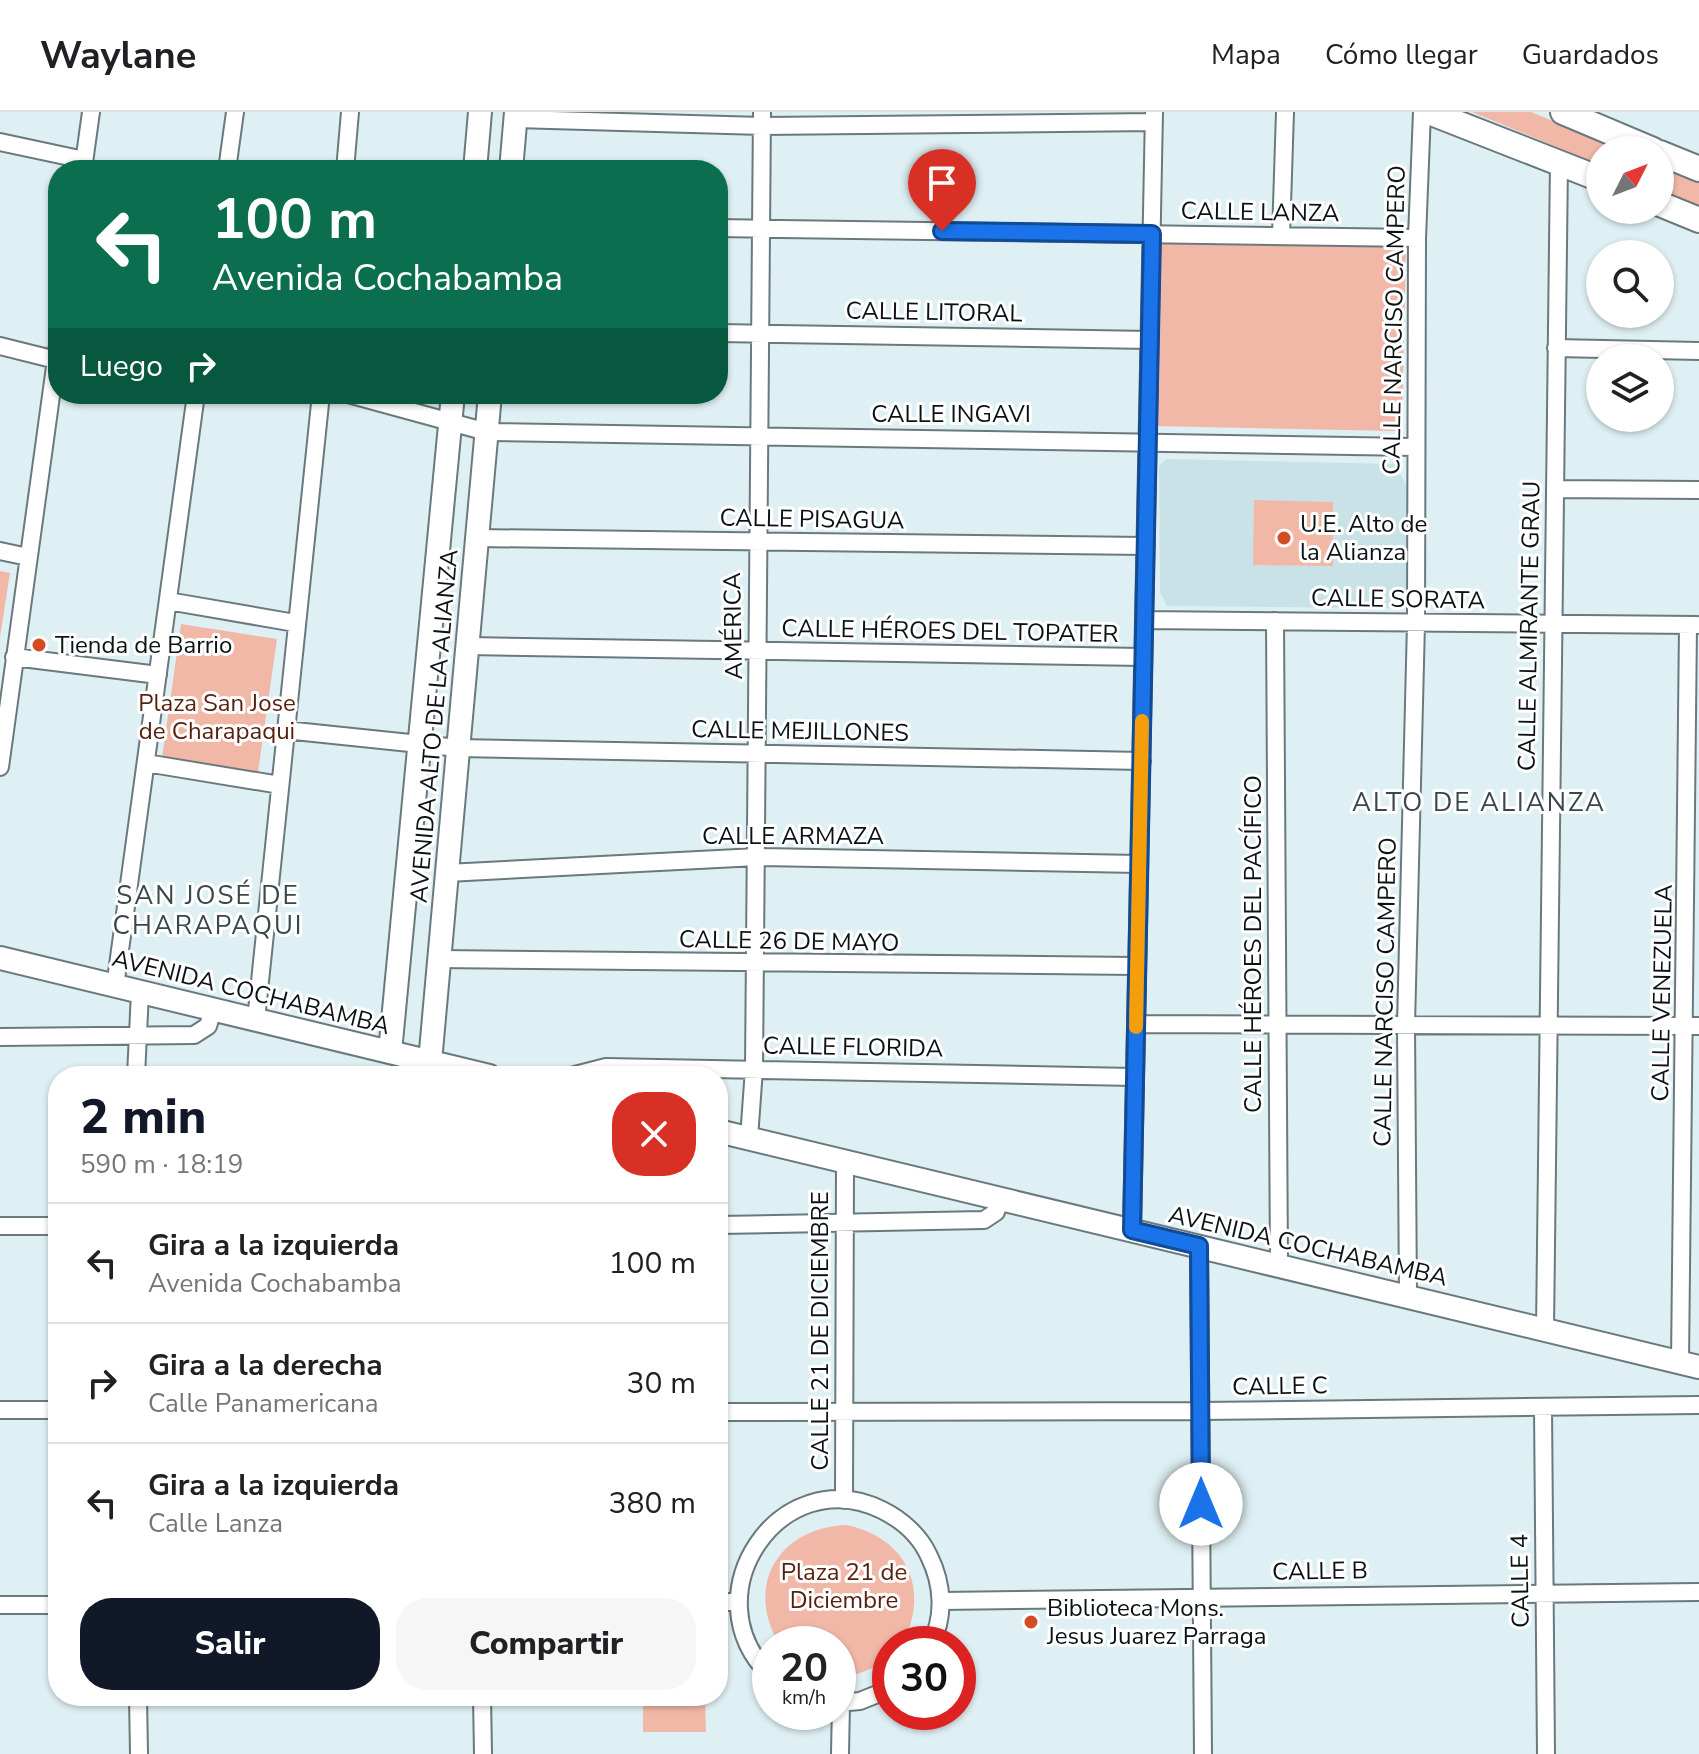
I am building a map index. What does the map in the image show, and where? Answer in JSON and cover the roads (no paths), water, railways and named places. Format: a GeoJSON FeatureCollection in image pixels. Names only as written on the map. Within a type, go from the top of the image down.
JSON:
{"type":"FeatureCollection","features":[{"type":"Feature","properties":{"kind":"main road"},"geometry":{"type":"LineString","coordinates":[[1429,112],[1586,173]]}},
{"type":"Feature","properties":{"kind":"main road"},"geometry":{"type":"LineString","coordinates":[[1563,112],[1620,136]]}},
{"type":"Feature","properties":{"kind":"main road"},"geometry":{"type":"LineString","coordinates":[[1674,159],[1699,169]]}},
{"type":"Feature","properties":{"kind":"main road"},"geometry":{"type":"LineString","coordinates":[[1674,210],[1699,220]]}},
{"type":"Feature","properties":{"kind":"street"},"geometry":{"type":"LineString","coordinates":[[84,160],[91,112]]}},
{"type":"Feature","properties":{"kind":"street"},"geometry":{"type":"LineString","coordinates":[[228,160],[235,112]]}},
{"type":"Feature","properties":{"kind":"street"},"geometry":{"type":"LineString","coordinates":[[346,160],[350,112]]}},
{"type":"Feature","properties":{"kind":"street"},"geometry":{"type":"LineString","coordinates":[[476,160],[480,112]]}},
{"type":"Feature","properties":{"kind":"street"},"geometry":{"type":"LineString","coordinates":[[1281,236],[1285,112]]}},
{"type":"Feature","properties":{"kind":"street","name":"CALLE NARCISO CAMPERO"},"geometry":{"type":"LineString","coordinates":[[1408,1296],[1406,1025],[1416,623],[1417,238],[1422,112]]}},
{"type":"Feature","properties":{"kind":"street"},"geometry":{"type":"LineString","coordinates":[[512,160],[516,116],[762,119],[1154,117],[1132,1230]]}},
{"type":"Feature","properties":{"kind":"street","name":"AMÉRICA"},"geometry":{"type":"LineString","coordinates":[[749,1138],[754,1069],[756,755],[760,652],[756,542],[763,229],[762,119]]}},
{"type":"Feature","properties":{"kind":"street"},"geometry":{"type":"LineString","coordinates":[[0,142],[65,160]]}},
{"type":"Feature","properties":{"kind":"street","name":"CALLE ALMIRANTE GRAU"},"geometry":{"type":"LineString","coordinates":[[1545,1330],[1559,162]]}},
{"type":"Feature","properties":{"kind":"street","name":"CALLE LANZA"},"geometry":{"type":"LineString","coordinates":[[728,228],[1417,238]]}},
{"type":"Feature","properties":{"kind":"street","name":"CALLE LITORAL"},"geometry":{"type":"LineString","coordinates":[[728,333],[1150,340]]}},
{"type":"Feature","properties":{"kind":"street"},"geometry":{"type":"LineString","coordinates":[[0,346],[48,351]]}},
{"type":"Feature","properties":{"kind":"street"},"geometry":{"type":"LineString","coordinates":[[1556,348],[1699,351]]}},
{"type":"Feature","properties":{"kind":"street"},"geometry":{"type":"LineString","coordinates":[[0,767],[50,404]]}},
{"type":"Feature","properties":{"kind":"street"},"geometry":{"type":"LineString","coordinates":[[115,987],[195,404]]}},
{"type":"Feature","properties":{"kind":"street"},"geometry":{"type":"LineString","coordinates":[[256,1020],[320,404]]}},
{"type":"Feature","properties":{"kind":"street","name":"CALLE INGAVI"},"geometry":{"type":"LineString","coordinates":[[385,404],[487,432],[1148,440],[1415,447]]}},
{"type":"Feature","properties":{"kind":"street","name":"AVENIDA ALTO DE LA ALIANZA"},"geometry":{"type":"LineString","coordinates":[[390,1052],[452,404]]}},
{"type":"Feature","properties":{"kind":"street","name":"AVENIDA ALTO DE LA ALIANZA"},"geometry":{"type":"LineString","coordinates":[[430,1062],[489,404]]}},
{"type":"Feature","properties":{"kind":"street"},"geometry":{"type":"LineString","coordinates":[[1555,489],[1699,490]]}},
{"type":"Feature","properties":{"kind":"street","name":"CALLE PISAGUA"},"geometry":{"type":"LineString","coordinates":[[477,538],[1146,546]]}},
{"type":"Feature","properties":{"kind":"street"},"geometry":{"type":"LineString","coordinates":[[0,551],[28,557]]}},
{"type":"Feature","properties":{"kind":"street"},"geometry":{"type":"LineString","coordinates":[[168,601],[295,623]]}},
{"type":"Feature","properties":{"kind":"street","name":"CALLE SORATA"},"geometry":{"type":"LineString","coordinates":[[1144,620],[1693,625]]}},
{"type":"Feature","properties":{"kind":"street","name":"CALLE HÉROES DEL PACÍFICO"},"geometry":{"type":"LineString","coordinates":[[1275,621],[1279,1266]]}},
{"type":"Feature","properties":{"kind":"street","name":"CALLE VENEZUELA"},"geometry":{"type":"LineString","coordinates":[[1690,1364],[1693,625]]}},
{"type":"Feature","properties":{"kind":"street","name":"CALLE HÉROES DEL TOPATER"},"geometry":{"type":"LineString","coordinates":[[468,646],[1143,657]]}},
{"type":"Feature","properties":{"kind":"street"},"geometry":{"type":"LineString","coordinates":[[14,657],[158,675]]}},
{"type":"Feature","properties":{"kind":"street","name":"CALLE MEJILLONES"},"geometry":{"type":"LineString","coordinates":[[285,730],[458,748],[1142,761]]}},
{"type":"Feature","properties":{"kind":"street"},"geometry":{"type":"LineString","coordinates":[[146,763],[280,785]]}},
{"type":"Feature","properties":{"kind":"street","name":"CALLE ARMAZA"},"geometry":{"type":"LineString","coordinates":[[447,873],[757,857],[1139,864]]}},
{"type":"Feature","properties":{"kind":"street","name":"AVENIDA COCHABAMBA"},"geometry":{"type":"LineString","coordinates":[[0,958],[447,1066]]}},
{"type":"Feature","properties":{"kind":"street","name":"CALLE 26 DE MAYO"},"geometry":{"type":"LineString","coordinates":[[439,959],[754,965],[1137,966]]}},
{"type":"Feature","properties":{"kind":"street"},"geometry":{"type":"LineString","coordinates":[[136,1066],[140,992]]}},
{"type":"Feature","properties":{"kind":"street"},"geometry":{"type":"LineString","coordinates":[[0,1037],[137,1037],[202,1032],[213,1010]]}},
{"type":"Feature","properties":{"kind":"street"},"geometry":{"type":"LineString","coordinates":[[1136,1024],[1549,1028],[1692,1026]]}},
{"type":"Feature","properties":{"kind":"street","name":"CALLE FLORIDA"},"geometry":{"type":"LineString","coordinates":[[728,1069],[1135,1077]]}},
{"type":"Feature","properties":{"kind":"street","name":"AVENIDA COCHABAMBA"},"geometry":{"type":"LineString","coordinates":[[728,1133],[1690,1364]]}},
{"type":"Feature","properties":{"kind":"street","name":"CALLE 21 DE DICIEMBRE"},"geometry":{"type":"LineString","coordinates":[[844,1500],[845,1161]]}},
{"type":"Feature","properties":{"kind":"street"},"geometry":{"type":"LineString","coordinates":[[728,1225],[984,1220],[996,1212],[1000,1199]]}},
{"type":"Feature","properties":{"kind":"street"},"geometry":{"type":"LineString","coordinates":[[0,1226],[48,1226]]}},
{"type":"Feature","properties":{"kind":"street"},"geometry":{"type":"LineString","coordinates":[[1199,1246],[1203,1754]]}},
{"type":"Feature","properties":{"kind":"street","name":"CALLE C"},"geometry":{"type":"LineString","coordinates":[[728,1412],[844,1409],[1200,1411],[1699,1405]]}},
{"type":"Feature","properties":{"kind":"street","name":"CALLE 4"},"geometry":{"type":"LineString","coordinates":[[1543,1408],[1546,1754]]}},
{"type":"Feature","properties":{"kind":"street"},"geometry":{"type":"LineString","coordinates":[[0,1410],[48,1410]]}},
{"type":"Feature","properties":{"kind":"street"},"geometry":{"type":"LineString","coordinates":[[752,1649],[744,1637],[738,1602],[744,1566],[769,1529],[808,1505],[844,1500],[869,1505],[892,1515],[918,1538],[934,1567],[941,1601],[935,1626]]}},
{"type":"Feature","properties":{"kind":"street","name":"CALLE B"},"geometry":{"type":"LineString","coordinates":[[941,1601],[1699,1592]]}},
{"type":"Feature","properties":{"kind":"street"},"geometry":{"type":"LineString","coordinates":[[728,1602],[738,1602]]}},
{"type":"Feature","properties":{"kind":"street"},"geometry":{"type":"LineString","coordinates":[[0,1605],[48,1605]]}},
{"type":"Feature","properties":{"kind":"street"},"geometry":{"type":"LineString","coordinates":[[138,1706],[139,1754]]}},
{"type":"Feature","properties":{"kind":"street"},"geometry":{"type":"LineString","coordinates":[[482,1706],[483,1754]]}},
{"type":"Feature","properties":{"kind":"street"},"geometry":{"type":"LineString","coordinates":[[840,1730],[840,1754]]}},
{"type":"Feature","properties":{"kind":"place","name":"U.E. Alto de la Alianza"},"geometry":{"type":"Point","coordinates":[1284,538]}},
{"type":"Feature","properties":{"kind":"place","name":"Tienda de Barrio"},"geometry":{"type":"Point","coordinates":[39,645]}},
{"type":"Feature","properties":{"kind":"place","name":"Biblioteca Mons. Jesus Juarez Parraga"},"geometry":{"type":"Point","coordinates":[1031,1622]}},
{"type":"Feature","properties":{"kind":"district","name":"ALTO DE ALIANZA"},"geometry":{"type":"Point","coordinates":[1479,802]}},
{"type":"Feature","properties":{"kind":"district","name":"SAN JOSÉ DE CHARAPAQUI"},"geometry":{"type":"Point","coordinates":[208,910]}},
{"type":"Feature","properties":{"kind":"park label","name":"Plaza San Jose de Charapaqui"},"geometry":{"type":"Point","coordinates":[217,717]}},
{"type":"Feature","properties":{"kind":"park label","name":"Plaza 21 de Diciembre"},"geometry":{"type":"Point","coordinates":[844,1586]}}]}
